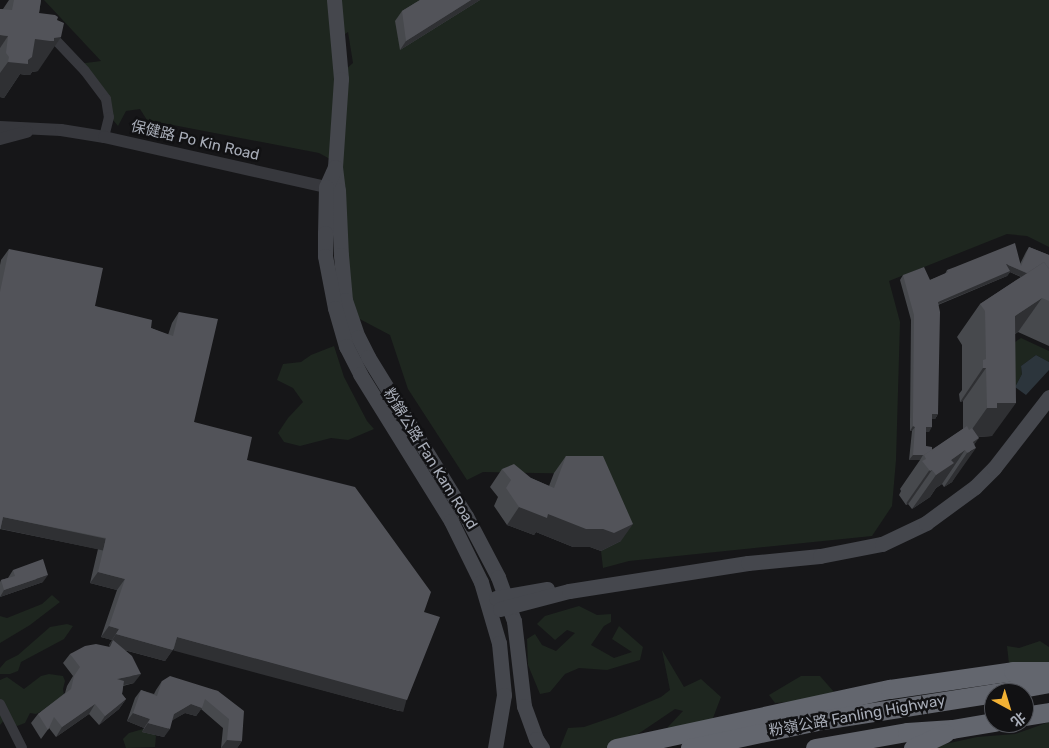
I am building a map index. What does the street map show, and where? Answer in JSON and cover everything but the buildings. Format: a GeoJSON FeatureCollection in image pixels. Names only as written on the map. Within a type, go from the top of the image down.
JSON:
{"type":"FeatureCollection","features":[{"type":"Feature","properties":{"kind":"highway"},"geometry":{"type":"LineString","coordinates":[[616,748],[890,689],[1013,671],[1049,671]]}},
{"type":"Feature","properties":{"kind":"highway","name":"粉嶺公路 Fanling Highway"},"geometry":{"type":"LineString","coordinates":[[1034,686],[1049,683]]}},
{"type":"Feature","properties":{"kind":"highway","name":"粉嶺公路 Fanling Highway"},"geometry":{"type":"LineString","coordinates":[[690,748],[822,720],[984,695]]}},
{"type":"Feature","properties":{"kind":"highway"},"geometry":{"type":"LineString","coordinates":[[1034,714],[1049,712]]}},
{"type":"Feature","properties":{"kind":"highway","name":"粉嶺公路 Fanling Highway"},"geometry":{"type":"LineString","coordinates":[[815,748],[907,732],[952,729],[984,724]]}},
{"type":"Feature","properties":{"kind":"highway"},"geometry":{"type":"LineString","coordinates":[[913,748],[952,729]]}},
{"type":"Feature","properties":{"kind":"main road","name":"粉錦公路 Fan Kam Road"},"geometry":{"type":"LineString","coordinates":[[334,0],[341,79],[335,168],[325,256],[335,308],[346,346],[360,374],[451,522],[482,582],[499,643],[504,695],[495,748]]}},
{"type":"Feature","properties":{"kind":"main road","name":"粉錦公路 Fan Kam Road"},"geometry":{"type":"LineString","coordinates":[[332,189],[345,300],[358,337],[391,396],[466,516],[491,564],[507,601],[517,641],[524,706],[536,739],[542,748]]}},
{"type":"Feature","properties":{"kind":"main road"},"geometry":{"type":"LineString","coordinates":[[490,606],[507,601],[730,566],[820,556],[888,541],[926,523],[975,487],[994,468],[1049,397]]}},
{"type":"Feature","properties":{"kind":"street"},"geometry":{"type":"LineString","coordinates":[[45,28],[84,71],[106,99],[109,117],[104,137]]}},
{"type":"Feature","properties":{"kind":"street","name":"保健路 Po Kin Road"},"geometry":{"type":"LineString","coordinates":[[0,127],[44,129],[104,137],[332,189]]}},
{"type":"Feature","properties":{"kind":"street","name":"保健路 Po Kin Road"},"geometry":{"type":"LineString","coordinates":[[0,140],[44,129]]}},
{"type":"Feature","properties":{"kind":"street"},"geometry":{"type":"LineString","coordinates":[[0,704],[22,748]]}},
{"type":"Feature","properties":{"kind":"shaded area"},"geometry":{"type":"Polygon","coordinates":[[[44,0],[1049,0],[1049,247],[1027,236],[1007,234],[889,281],[900,322],[896,460],[892,506],[872,536],[629,561],[603,568],[601,551],[621,541],[591,474],[483,472],[467,480],[408,389],[390,335],[354,316],[339,164],[319,153],[147,120],[140,109],[126,111],[118,126],[108,114],[102,97],[78,64],[101,61],[44,0]],[[348,32],[338,39],[338,76],[353,63],[348,32]]]}},
{"type":"Feature","properties":{"kind":"shaded area"},"geometry":{"type":"Polygon","coordinates":[[[1021,338],[1049,351],[1049,362],[1036,355],[1021,366],[1022,374],[1015,387],[997,354],[1021,338]]]}},
{"type":"Feature","properties":{"kind":"shaded area"},"geometry":{"type":"Polygon","coordinates":[[[334,346],[344,377],[367,421],[374,429],[348,440],[331,438],[300,446],[284,442],[278,433],[288,418],[303,402],[293,388],[277,380],[283,364],[301,362],[311,355],[334,346]]]}},
{"type":"Feature","properties":{"kind":"shaded area"},"geometry":{"type":"Polygon","coordinates":[[[1036,355],[1049,362],[1049,370],[1026,395],[1015,387],[1022,374],[1021,366],[1036,355]]]}},
{"type":"Feature","properties":{"kind":"shaded area"},"geometry":{"type":"Polygon","coordinates":[[[52,595],[60,602],[30,625],[0,643],[0,616],[7,618],[42,604],[52,595]]]}},
{"type":"Feature","properties":{"kind":"shaded area"},"geometry":{"type":"Polygon","coordinates":[[[579,606],[597,615],[611,614],[611,622],[604,626],[591,645],[614,658],[632,652],[612,639],[619,626],[643,647],[640,660],[607,670],[579,668],[565,674],[550,692],[540,694],[528,665],[527,639],[535,634],[542,645],[556,651],[575,633],[567,630],[555,640],[537,624],[545,616],[579,606]]]}},
{"type":"Feature","properties":{"kind":"shaded area"},"geometry":{"type":"Polygon","coordinates":[[[67,624],[73,626],[64,639],[21,662],[18,671],[10,674],[0,674],[0,668],[6,661],[18,655],[50,627],[67,624]]]}},
{"type":"Feature","properties":{"kind":"shaded area"},"geometry":{"type":"Polygon","coordinates":[[[1040,641],[1049,647],[1049,665],[1009,664],[1007,646],[1019,648],[1040,641]]]}},
{"type":"Feature","properties":{"kind":"shaded area"},"geometry":{"type":"Polygon","coordinates":[[[662,650],[684,687],[701,679],[721,697],[713,718],[670,741],[668,727],[683,711],[675,709],[638,734],[641,748],[560,748],[568,728],[584,727],[616,716],[661,697],[670,690],[662,650]]]}},
{"type":"Feature","properties":{"kind":"shaded area"},"geometry":{"type":"Polygon","coordinates":[[[49,674],[63,676],[65,681],[64,695],[60,702],[36,714],[30,713],[25,723],[17,726],[6,718],[0,725],[0,680],[7,677],[24,689],[41,676],[49,674]]]}},
{"type":"Feature","properties":{"kind":"shaded area"},"geometry":{"type":"Polygon","coordinates":[[[801,676],[820,676],[834,692],[797,701],[775,703],[769,695],[801,676]]]}},
{"type":"Feature","properties":{"kind":"shaded area"},"geometry":{"type":"Polygon","coordinates":[[[1049,722],[1049,748],[927,748],[977,737],[1034,733],[1034,727],[1049,722]]]}},
{"type":"Feature","properties":{"kind":"shaded area"},"geometry":{"type":"Polygon","coordinates":[[[143,729],[151,730],[156,736],[155,747],[126,748],[123,739],[129,733],[143,729]]]}}]}
